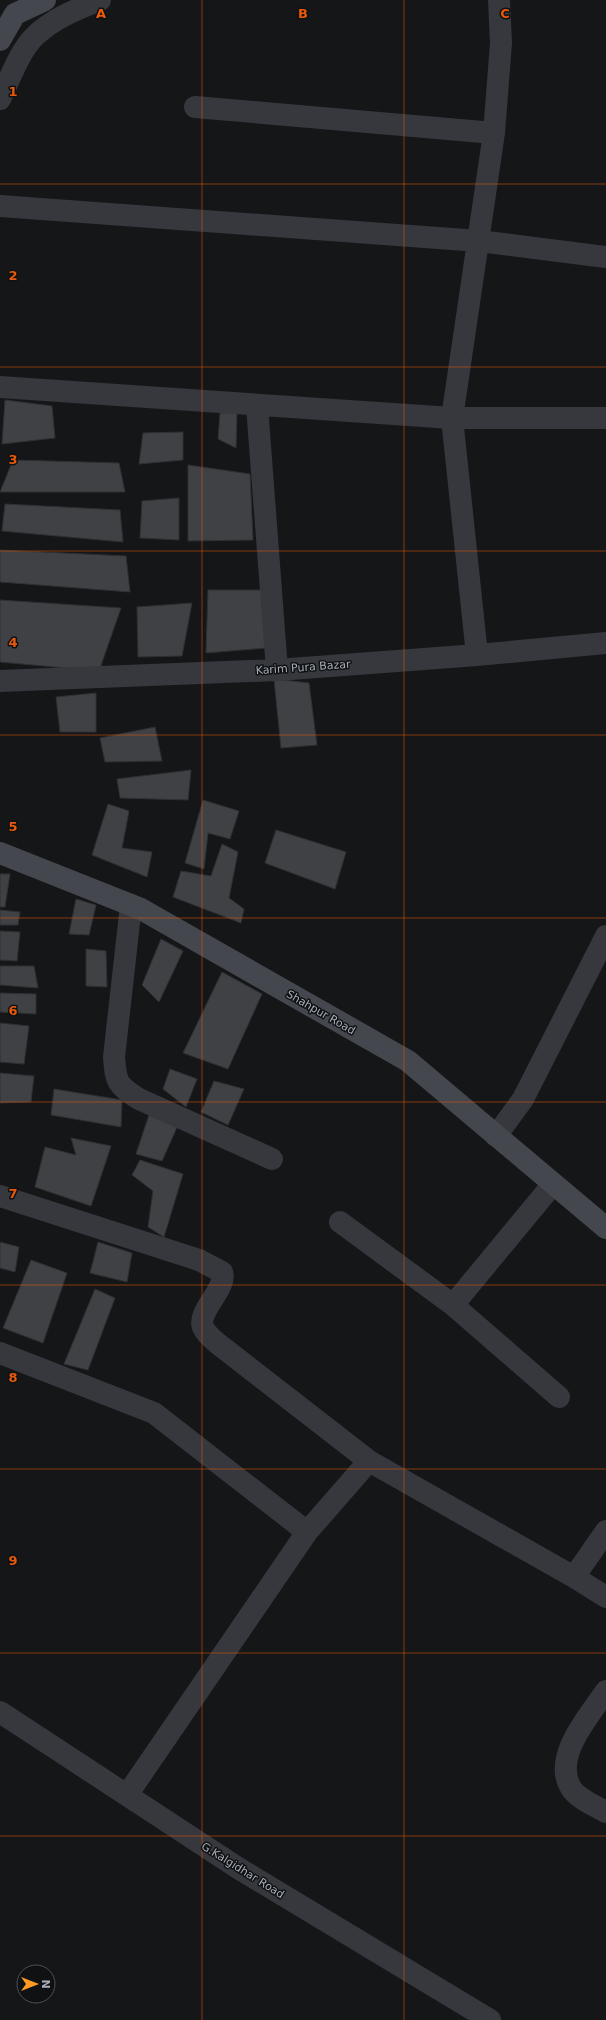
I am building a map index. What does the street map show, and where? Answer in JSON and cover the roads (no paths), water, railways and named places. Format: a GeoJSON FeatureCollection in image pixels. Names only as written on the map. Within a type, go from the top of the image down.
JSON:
{"type":"FeatureCollection","features":[{"type":"Feature","properties":{"kind":"street"},"geometry":{"type":"LineString","coordinates":[[0,40],[15,14],[45,0]]}},
{"type":"Feature","properties":{"kind":"street"},"geometry":{"type":"LineString","coordinates":[[0,99],[17,63],[33,38],[55,20],[100,0]]}},
{"type":"Feature","properties":{"kind":"street"},"geometry":{"type":"LineString","coordinates":[[478,655],[452,418],[494,133],[501,43],[499,0]]}},
{"type":"Feature","properties":{"kind":"street"},"geometry":{"type":"LineString","coordinates":[[195,107],[494,133]]}},
{"type":"Feature","properties":{"kind":"street"},"geometry":{"type":"LineString","coordinates":[[0,206],[479,241],[606,257]]}},
{"type":"Feature","properties":{"kind":"street"},"geometry":{"type":"LineString","coordinates":[[0,387],[257,406],[452,418],[606,418]]}},
{"type":"Feature","properties":{"kind":"street"},"geometry":{"type":"LineString","coordinates":[[257,406],[277,670]]}},
{"type":"Feature","properties":{"kind":"street","name":"Karim Pura Bazar"},"geometry":{"type":"LineString","coordinates":[[0,681],[277,670],[478,655],[606,643]]}},
{"type":"Feature","properties":{"kind":"street","name":"Shahpur Road"},"geometry":{"type":"LineString","coordinates":[[0,853],[141,909],[408,1061],[606,1228]]}},
{"type":"Feature","properties":{"kind":"street"},"geometry":{"type":"LineString","coordinates":[[131,905],[114,1058],[116,1078],[122,1089],[139,1099],[272,1159]]}},
{"type":"Feature","properties":{"kind":"street"},"geometry":{"type":"LineString","coordinates":[[496,1136],[523,1099],[606,936]]}},
{"type":"Feature","properties":{"kind":"street"},"geometry":{"type":"LineString","coordinates":[[453,1305],[553,1184]]}},
{"type":"Feature","properties":{"kind":"street"},"geometry":{"type":"LineString","coordinates":[[0,1196],[199,1260],[219,1269],[223,1275],[222,1283],[202,1321],[203,1328],[217,1344],[368,1461],[574,1577],[606,1597]]}},
{"type":"Feature","properties":{"kind":"street"},"geometry":{"type":"LineString","coordinates":[[340,1222],[453,1305],[559,1397]]}},
{"type":"Feature","properties":{"kind":"street"},"geometry":{"type":"LineString","coordinates":[[0,1352],[154,1414],[307,1532]]}},
{"type":"Feature","properties":{"kind":"street"},"geometry":{"type":"LineString","coordinates":[[127,1795],[307,1532],[368,1461]]}},
{"type":"Feature","properties":{"kind":"street"},"geometry":{"type":"LineString","coordinates":[[574,1577],[606,1531]]}},
{"type":"Feature","properties":{"kind":"street"},"geometry":{"type":"LineString","coordinates":[[606,1691],[574,1738],[564,1772],[571,1788],[584,1800],[606,1812]]}},
{"type":"Feature","properties":{"kind":"street","name":"G.Kalgidhar Road"},"geometry":{"type":"LineString","coordinates":[[0,1712],[238,1868],[490,2020]]}}]}
